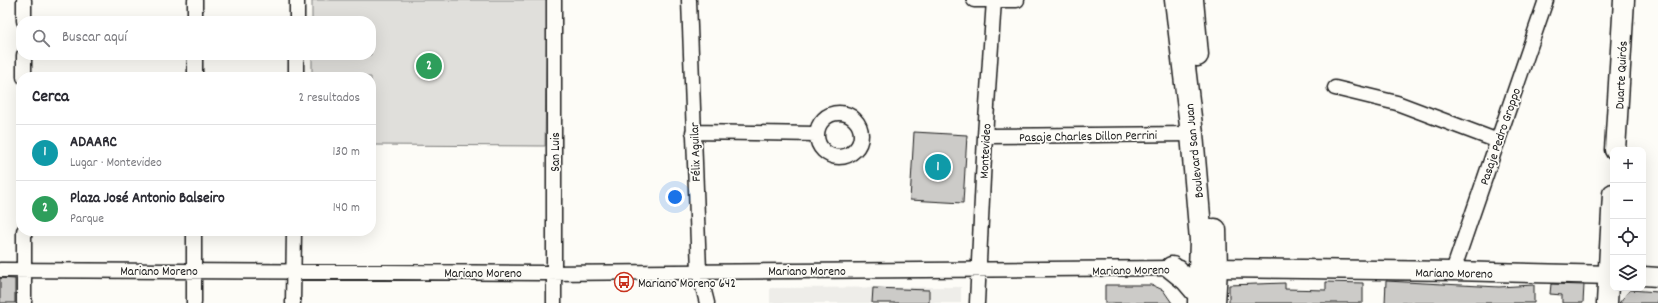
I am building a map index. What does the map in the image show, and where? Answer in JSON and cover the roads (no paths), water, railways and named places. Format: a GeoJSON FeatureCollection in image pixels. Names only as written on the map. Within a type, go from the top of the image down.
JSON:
{"type":"FeatureCollection","features":[{"type":"Feature","properties":{"kind":"main road","name":"Boulevard San Juan"},"geometry":{"type":"LineString","coordinates":[[1176,0],[1192,134],[1201,240],[1208,268]]}},
{"type":"Feature","properties":{"kind":"main road","name":"Boulevard San Juan"},"geometry":{"type":"LineString","coordinates":[[1192,0],[1216,238],[1208,268],[1204,300]]}},
{"type":"Feature","properties":{"kind":"main road","name":"Duarte Quirós"},"geometry":{"type":"LineString","coordinates":[[1615,147],[1624,0]]}},
{"type":"Feature","properties":{"kind":"main road"},"geometry":{"type":"LineString","coordinates":[[1611,255],[1612,219]]}},
{"type":"Feature","properties":{"kind":"main road"},"geometry":{"type":"LineString","coordinates":[[1172,268],[1187,280],[1204,300]]}},
{"type":"Feature","properties":{"kind":"main road"},"geometry":{"type":"LineString","coordinates":[[1607,303],[1610,282]]}},
{"type":"Feature","properties":{"kind":"street"},"geometry":{"type":"LineString","coordinates":[[24,0],[24,16]]}},
{"type":"Feature","properties":{"kind":"street"},"geometry":{"type":"LineString","coordinates":[[195,0],[195,16]]}},
{"type":"Feature","properties":{"kind":"street"},"geometry":{"type":"LineString","coordinates":[[296,16],[297,0]]}},
{"type":"Feature","properties":{"kind":"street","name":"San Luis"},"geometry":{"type":"LineString","coordinates":[[554,0],[554,303]]}},
{"type":"Feature","properties":{"kind":"street","name":"Félix Aguilar"},"geometry":{"type":"LineString","coordinates":[[689,0],[699,271],[707,303]]}},
{"type":"Feature","properties":{"kind":"street"},"geometry":{"type":"LineString","coordinates":[[974,0],[1017,0]]}},
{"type":"Feature","properties":{"kind":"street","name":"Montevideo"},"geometry":{"type":"LineString","coordinates":[[977,303],[985,136],[994,0]]}},
{"type":"Feature","properties":{"kind":"street","name":"Pasaje Pedro Groppo"},"geometry":{"type":"LineString","coordinates":[[1453,271],[1546,0]]}},
{"type":"Feature","properties":{"kind":"street"},"geometry":{"type":"LineString","coordinates":[[24,60],[24,72]]}},
{"type":"Feature","properties":{"kind":"street"},"geometry":{"type":"LineString","coordinates":[[194,72],[195,60]]}},
{"type":"Feature","properties":{"kind":"street"},"geometry":{"type":"LineString","coordinates":[[296,60],[296,72]]}},
{"type":"Feature","properties":{"kind":"street"},"geometry":{"type":"LineString","coordinates":[[1335,88],[1398,103],[1498,141]]}},
{"type":"Feature","properties":{"kind":"street"},"geometry":{"type":"LineString","coordinates":[[693,132],[816,134]]}},
{"type":"Feature","properties":{"kind":"street","name":"Pasaje Charles Dillon Perrini"},"geometry":{"type":"LineString","coordinates":[[985,136],[1192,134]]}},
{"type":"Feature","properties":{"kind":"street"},"geometry":{"type":"LineString","coordinates":[[24,236],[24,303]]}},
{"type":"Feature","properties":{"kind":"street"},"geometry":{"type":"LineString","coordinates":[[194,236],[194,303]]}},
{"type":"Feature","properties":{"kind":"street"},"geometry":{"type":"LineString","coordinates":[[293,303],[294,236]]}},
{"type":"Feature","properties":{"kind":"street","name":"Mariano Moreno"},"geometry":{"type":"LineString","coordinates":[[0,270],[554,272],[1208,268],[1453,271],[1610,275]]}},
{"type":"Feature","properties":{"kind":"street"},"geometry":{"type":"LineString","coordinates":[[1646,276],[1658,277]]}},
{"type":"Feature","properties":{"kind":"place","name":"Plaza José Antonio Balseiro"},"geometry":{"type":"Point","coordinates":[429,66]}},
{"type":"Feature","properties":{"kind":"place","name":"ADAARC"},"geometry":{"type":"Point","coordinates":[938,167]}},
{"type":"Feature","properties":{"kind":"place","name":"Mariano Moreno 642"},"geometry":{"type":"Point","coordinates":[624,282]}}]}
